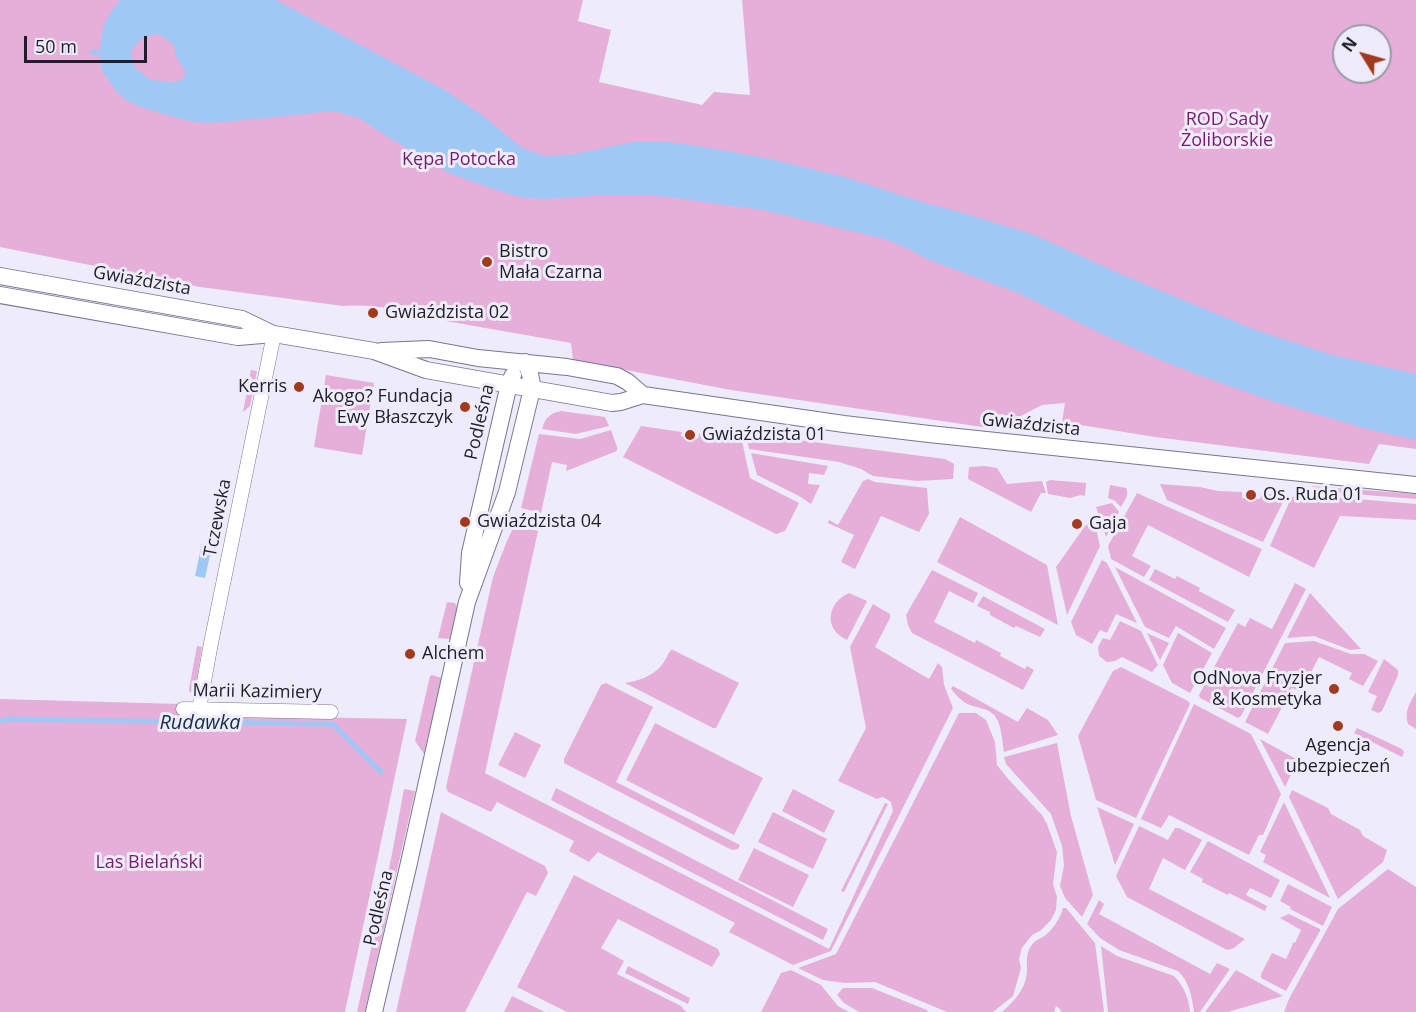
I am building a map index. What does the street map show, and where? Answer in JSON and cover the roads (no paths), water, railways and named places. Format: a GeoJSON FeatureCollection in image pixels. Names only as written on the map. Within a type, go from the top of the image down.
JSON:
{"type":"FeatureCollection","features":[{"type":"Feature","properties":{"kind":"street","name":"Gwiaździsta"},"geometry":{"type":"LineString","coordinates":[[0,276],[242,320],[274,334],[374,351],[426,370],[612,403],[643,395],[929,434],[1416,485]]}},
{"type":"Feature","properties":{"kind":"street","name":"Gwiaździsta"},"geometry":{"type":"LineString","coordinates":[[0,295],[238,337],[274,334]]}},
{"type":"Feature","properties":{"kind":"street","name":"Tczewska"},"geometry":{"type":"LineString","coordinates":[[200,709],[211,643],[274,334]]}},
{"type":"Feature","properties":{"kind":"street","name":"Gwiaździsta"},"geometry":{"type":"LineString","coordinates":[[374,351],[429,349],[478,358],[567,367],[616,376],[628,382],[643,395]]}},
{"type":"Feature","properties":{"kind":"street","name":"Podleśna"},"geometry":{"type":"LineString","coordinates":[[374,1012],[467,602],[507,492],[532,389],[530,371],[525,362],[513,375],[509,384],[470,553],[467,602]]}},
{"type":"Feature","properties":{"kind":"street","name":"Marii Kazimiery"},"geometry":{"type":"LineString","coordinates":[[183,709],[331,712]]}},
{"type":"Feature","properties":{"kind":"water"},"geometry":{"type":"Polygon","coordinates":[[[120,0],[276,0],[443,89],[482,115],[522,148],[544,156],[575,154],[633,142],[669,142],[697,146],[766,158],[845,177],[1035,235],[1125,276],[1253,329],[1332,355],[1416,374],[1416,440],[1367,429],[1275,402],[1204,377],[1098,332],[1018,293],[929,260],[885,239],[763,210],[661,196],[542,199],[519,197],[449,173],[359,118],[334,111],[206,123],[188,121],[138,106],[126,100],[116,91],[102,71],[101,36],[109,15],[120,0]],[[158,34],[142,38],[131,51],[134,67],[151,80],[174,82],[182,80],[186,73],[176,56],[173,44],[158,34]]]}},
{"type":"Feature","properties":{"kind":"water"},"geometry":{"type":"Polygon","coordinates":[[[202,543],[212,546],[205,578],[195,576],[202,543]]]}},
{"type":"Feature","properties":{"kind":"waterway"},"geometry":{"type":"LineString","coordinates":[[92,52],[100,53]]}},
{"type":"Feature","properties":{"kind":"waterway","name":"Rudawka"},"geometry":{"type":"LineString","coordinates":[[0,721],[9,719],[329,724],[334,725],[381,772]]}},
{"type":"Feature","properties":{"kind":"place","name":"Bistro Mała Czarna"},"geometry":{"type":"Point","coordinates":[487,262]}},
{"type":"Feature","properties":{"kind":"place","name":"Gwiaździsta 02"},"geometry":{"type":"Point","coordinates":[373,313]}},
{"type":"Feature","properties":{"kind":"place","name":"Kerris"},"geometry":{"type":"Point","coordinates":[299,387]}},
{"type":"Feature","properties":{"kind":"place","name":"Akogo? Fundacja Ewy Błaszczyk"},"geometry":{"type":"Point","coordinates":[465,407]}},
{"type":"Feature","properties":{"kind":"place","name":"Gwiaździsta 01"},"geometry":{"type":"Point","coordinates":[690,435]}},
{"type":"Feature","properties":{"kind":"place","name":"Os. Ruda 01"},"geometry":{"type":"Point","coordinates":[1251,495]}},
{"type":"Feature","properties":{"kind":"place","name":"Gwiaździsta 04"},"geometry":{"type":"Point","coordinates":[465,522]}},
{"type":"Feature","properties":{"kind":"place","name":"Gaja"},"geometry":{"type":"Point","coordinates":[1077,524]}},
{"type":"Feature","properties":{"kind":"place","name":"Alchem"},"geometry":{"type":"Point","coordinates":[410,654]}},
{"type":"Feature","properties":{"kind":"place","name":"OdNova Fryzjer & Kosmetyka"},"geometry":{"type":"Point","coordinates":[1334,689]}},
{"type":"Feature","properties":{"kind":"place","name":"Agencja ubezpieczeń"},"geometry":{"type":"Point","coordinates":[1338,726]}},
{"type":"Feature","properties":{"kind":"park label","name":"ROD Sady Żoliborskie"},"geometry":{"type":"Point","coordinates":[1227,130]}},
{"type":"Feature","properties":{"kind":"park label","name":"Kępa Potocka"},"geometry":{"type":"Point","coordinates":[459,160]}},
{"type":"Feature","properties":{"kind":"park label","name":"Las Bielański"},"geometry":{"type":"Point","coordinates":[149,863]}}]}
